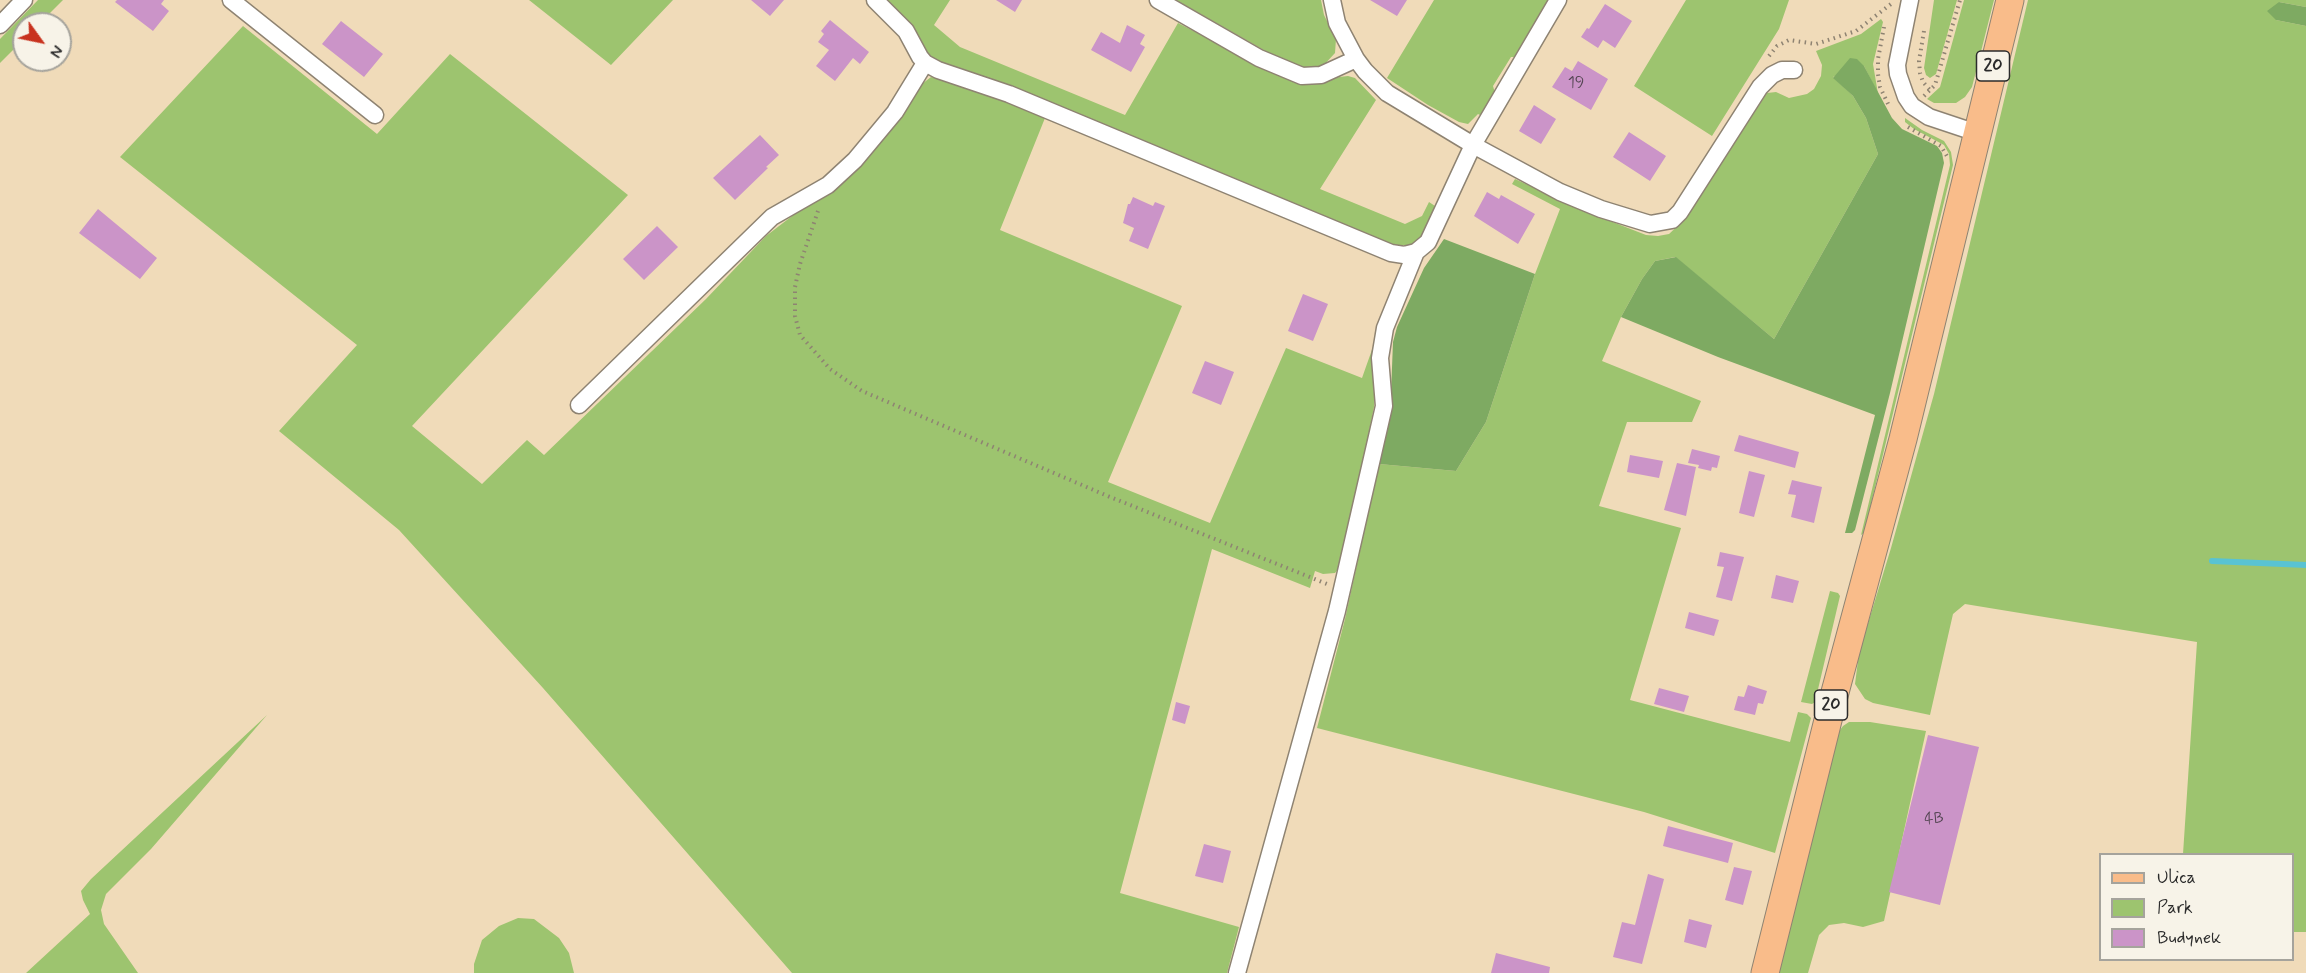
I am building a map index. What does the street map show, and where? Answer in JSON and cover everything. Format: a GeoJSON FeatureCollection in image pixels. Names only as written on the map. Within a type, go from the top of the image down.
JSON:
{"type":"FeatureCollection","features":[{"type":"Feature","properties":{"kind":"main road","name":"20"},"geometry":{"type":"LineString","coordinates":[[1765,973],[1829,715],[1903,439],[2010,0]]}},
{"type":"Feature","properties":{"kind":"street"},"geometry":{"type":"LineString","coordinates":[[0,25],[24,0]]}},
{"type":"Feature","properties":{"kind":"street"},"geometry":{"type":"LineString","coordinates":[[231,0],[375,115]]}},
{"type":"Feature","properties":{"kind":"street"},"geometry":{"type":"LineString","coordinates":[[875,0],[906,31],[925,63],[957,78],[1009,94],[1391,253],[1404,255],[1416,252],[1428,242],[1473,145],[1558,0]]}},
{"type":"Feature","properties":{"kind":"street"},"geometry":{"type":"LineString","coordinates":[[1158,0],[1260,58],[1302,76],[1321,75],[1356,59]]}},
{"type":"Feature","properties":{"kind":"street"},"geometry":{"type":"LineString","coordinates":[[1332,0],[1337,22],[1356,59],[1365,72],[1387,93],[1473,145],[1560,192],[1636,221],[1662,223],[1672,220],[1680,212],[1760,87],[1772,75],[1782,70],[1794,70]]}},
{"type":"Feature","properties":{"kind":"street"},"geometry":{"type":"LineString","coordinates":[[1910,0],[1897,65],[1906,98],[1912,106],[1929,117],[1977,133]]}},
{"type":"Feature","properties":{"kind":"street"},"geometry":{"type":"LineString","coordinates":[[579,405],[772,217],[828,185],[855,160],[895,112],[925,63]]}},
{"type":"Feature","properties":{"kind":"street"},"geometry":{"type":"LineString","coordinates":[[1237,973],[1341,590],[1384,406],[1380,358],[1385,328],[1416,252]]}},
{"type":"Feature","properties":{"kind":"path"},"geometry":{"type":"LineString","coordinates":[[1924,28],[1919,61],[1920,73],[1923,82],[1930,90],[1935,85],[1960,0]]}},
{"type":"Feature","properties":{"kind":"path"},"geometry":{"type":"LineString","coordinates":[[1767,58],[1777,46],[1789,40],[1816,44],[1856,32],[1890,4]]}},
{"type":"Feature","properties":{"kind":"path"},"geometry":{"type":"LineString","coordinates":[[828,185],[800,264],[795,287],[795,316],[801,335],[830,369],[862,391],[1110,496],[1341,590]]}},
{"type":"Feature","properties":{"kind":"green space"},"geometry":{"type":"Polygon","coordinates":[[[38,0],[63,0],[51,12],[26,12],[38,0]]]}},
{"type":"Feature","properties":{"kind":"green space"},"geometry":{"type":"Polygon","coordinates":[[[529,0],[673,0],[611,65],[529,0]]]}},
{"type":"Feature","properties":{"kind":"green space"},"geometry":{"type":"Polygon","coordinates":[[[884,0],[950,0],[934,25],[960,47],[1125,115],[1178,23],[1295,83],[1322,84],[1339,77],[1355,78],[1376,100],[1320,189],[1405,224],[1422,216],[1429,202],[1435,206],[1417,242],[1411,245],[1388,245],[931,58],[884,0]]]}},
{"type":"Feature","properties":{"kind":"green space"},"geometry":{"type":"Polygon","coordinates":[[[1176,0],[1321,0],[1324,15],[1336,39],[1335,53],[1323,66],[1306,69],[1290,65],[1176,0]]]}},
{"type":"Feature","properties":{"kind":"green space"},"geometry":{"type":"Polygon","coordinates":[[[1434,0],[1550,0],[1516,57],[1511,57],[1493,86],[1495,93],[1482,116],[1478,114],[1468,124],[1459,122],[1428,105],[1387,78],[1434,0]]]}},
{"type":"Feature","properties":{"kind":"green space"},"geometry":{"type":"Polygon","coordinates":[[[1686,0],[1789,0],[1779,29],[1712,136],[1634,86],[1686,0]]]}},
{"type":"Feature","properties":{"kind":"green space"},"geometry":{"type":"Polygon","coordinates":[[[1934,0],[1957,0],[1936,74],[1930,78],[1926,75],[1924,68],[1934,0]]]}},
{"type":"Feature","properties":{"kind":"green space"},"geometry":{"type":"Polygon","coordinates":[[[1964,0],[1994,0],[1972,87],[1965,97],[1956,103],[1934,103],[1927,99],[1940,87],[1964,0]]]}},
{"type":"Feature","properties":{"kind":"green space"},"geometry":{"type":"Polygon","coordinates":[[[2028,0],[2306,0],[2306,7],[2279,2],[2276,20],[2306,26],[2306,932],[2294,932],[2294,853],[2183,853],[2197,642],[1965,604],[1953,614],[1930,715],[1873,703],[1865,699],[1855,684],[1859,653],[1934,394],[2028,0]]]}},
{"type":"Feature","properties":{"kind":"green space"},"geometry":{"type":"Polygon","coordinates":[[[2279,2],[2306,7],[2306,26],[2276,20],[2267,11],[2279,2]]]}},
{"type":"Feature","properties":{"kind":"green space"},"geometry":{"type":"Polygon","coordinates":[[[1881,19],[1883,22],[1873,64],[1878,94],[1864,66],[1833,77],[1853,96],[1866,118],[1878,154],[1774,339],[1675,257],[1655,261],[1642,279],[1621,317],[1602,361],[1701,401],[1692,422],[1627,422],[1599,506],[1681,528],[1630,700],[1790,742],[1798,712],[1807,714],[1811,718],[1775,853],[1644,812],[1317,728],[1345,619],[1379,464],[1456,471],[1486,422],[1535,274],[1560,209],[1512,184],[1515,179],[1587,212],[1646,235],[1669,234],[1684,220],[1767,93],[1776,92],[1789,98],[1807,94],[1814,89],[1821,76],[1822,65],[1816,51],[1861,34],[1881,19]]]}},
{"type":"Feature","properties":{"kind":"green space"},"geometry":{"type":"Polygon","coordinates":[[[243,26],[377,134],[450,54],[628,195],[412,426],[482,484],[527,440],[544,455],[706,299],[766,236],[800,210],[931,77],[1003,98],[1045,118],[1000,230],[1182,306],[1108,482],[1210,523],[1286,348],[1362,378],[1374,344],[1376,380],[1374,407],[1342,565],[1335,573],[1323,574],[1315,571],[1310,588],[1212,549],[1120,893],[1239,927],[1227,973],[792,973],[543,688],[399,530],[279,431],[357,345],[120,157],[243,26]]]}},
{"type":"Feature","properties":{"kind":"green space"},"geometry":{"type":"Polygon","coordinates":[[[12,27],[12,51],[0,63],[0,39],[12,27]]]}},
{"type":"Feature","properties":{"kind":"green space"},"geometry":{"type":"Polygon","coordinates":[[[1850,58],[1857,59],[1864,66],[1892,118],[1902,129],[1937,146],[1942,153],[1944,163],[1855,530],[1852,533],[1845,533],[1875,415],[1718,357],[1621,317],[1655,261],[1676,257],[1774,339],[1878,154],[1866,118],[1853,96],[1833,78],[1850,58]]]}},
{"type":"Feature","properties":{"kind":"green space"},"geometry":{"type":"Polygon","coordinates":[[[1905,118],[1944,141],[1951,152],[1953,165],[1864,533],[1861,535],[1950,165],[1949,154],[1944,145],[1914,129],[1905,122],[1905,118]]]}},
{"type":"Feature","properties":{"kind":"green space"},"geometry":{"type":"Polygon","coordinates":[[[1444,239],[1535,274],[1486,422],[1456,471],[1379,464],[1391,393],[1393,342],[1397,327],[1424,268],[1444,239]]]}},
{"type":"Feature","properties":{"kind":"green space"},"geometry":{"type":"Polygon","coordinates":[[[1830,591],[1840,596],[1815,702],[1812,704],[1801,702],[1830,591]]]}},
{"type":"Feature","properties":{"kind":"green space"},"geometry":{"type":"Polygon","coordinates":[[[267,715],[151,849],[106,894],[101,910],[104,924],[138,973],[26,973],[90,914],[81,891],[91,879],[267,715]]]}},
{"type":"Feature","properties":{"kind":"green space"},"geometry":{"type":"Polygon","coordinates":[[[1849,722],[1870,722],[1926,731],[1884,921],[1863,927],[1844,923],[1829,925],[1819,935],[1808,973],[1778,973],[1837,734],[1849,722]]]}},
{"type":"Feature","properties":{"kind":"green space"},"geometry":{"type":"Polygon","coordinates":[[[518,918],[534,919],[559,938],[569,953],[574,973],[474,973],[474,964],[482,940],[499,926],[518,918]]]}},
{"type":"Feature","properties":{"kind":"building"},"geometry":{"type":"Polygon","coordinates":[[[117,0],[164,0],[161,4],[169,11],[153,31],[115,2],[117,0]]]}},
{"type":"Feature","properties":{"kind":"building"},"geometry":{"type":"Polygon","coordinates":[[[751,0],[784,0],[770,16],[751,0]]]}},
{"type":"Feature","properties":{"kind":"building"},"geometry":{"type":"Polygon","coordinates":[[[996,0],[1022,0],[1015,12],[996,0]]]}},
{"type":"Feature","properties":{"kind":"building"},"geometry":{"type":"Polygon","coordinates":[[[1370,0],[1407,0],[1397,16],[1370,0]]]}},
{"type":"Feature","properties":{"kind":"building"},"geometry":{"type":"Polygon","coordinates":[[[1605,4],[1632,21],[1615,48],[1603,40],[1598,48],[1581,37],[1605,4]]]}},
{"type":"Feature","properties":{"kind":"building"},"geometry":{"type":"Polygon","coordinates":[[[830,20],[869,52],[860,64],[853,58],[835,81],[816,66],[829,50],[818,42],[824,34],[821,31],[830,20]]]}},
{"type":"Feature","properties":{"kind":"building"},"geometry":{"type":"Polygon","coordinates":[[[341,21],[383,54],[364,77],[322,44],[341,21]]]}},
{"type":"Feature","properties":{"kind":"building"},"geometry":{"type":"Polygon","coordinates":[[[1127,25],[1145,35],[1140,44],[1145,47],[1131,72],[1091,50],[1101,32],[1120,43],[1127,25]]]}},
{"type":"Feature","properties":{"kind":"building"},"geometry":{"type":"Polygon","coordinates":[[[1578,61],[1608,79],[1591,110],[1552,87],[1565,67],[1572,71],[1578,61]]]}},
{"type":"Feature","properties":{"kind":"building"},"geometry":{"type":"Polygon","coordinates":[[[1534,105],[1556,119],[1541,144],[1519,131],[1534,105]]]}},
{"type":"Feature","properties":{"kind":"building"},"geometry":{"type":"Polygon","coordinates":[[[1629,132],[1666,156],[1650,181],[1613,157],[1629,132]]]}},
{"type":"Feature","properties":{"kind":"building"},"geometry":{"type":"Polygon","coordinates":[[[760,135],[779,155],[735,200],[713,178],[760,135]]]}},
{"type":"Feature","properties":{"kind":"building"},"geometry":{"type":"Polygon","coordinates":[[[1487,192],[1499,199],[1501,195],[1535,214],[1518,244],[1474,216],[1487,192]]]}},
{"type":"Feature","properties":{"kind":"building"},"geometry":{"type":"Polygon","coordinates":[[[1133,197],[1153,206],[1155,202],[1165,206],[1148,249],[1129,241],[1134,228],[1123,223],[1128,204],[1133,197]]]}},
{"type":"Feature","properties":{"kind":"building"},"geometry":{"type":"Polygon","coordinates":[[[98,209],[157,258],[140,279],[79,233],[98,209]]]}},
{"type":"Feature","properties":{"kind":"building"},"geometry":{"type":"Polygon","coordinates":[[[657,226],[678,247],[644,280],[623,259],[657,226]]]}},
{"type":"Feature","properties":{"kind":"building"},"geometry":{"type":"Polygon","coordinates":[[[1303,294],[1328,304],[1313,341],[1288,331],[1303,294]]]}},
{"type":"Feature","properties":{"kind":"building"},"geometry":{"type":"Polygon","coordinates":[[[1205,361],[1234,372],[1221,405],[1192,393],[1205,361]]]}},
{"type":"Feature","properties":{"kind":"building"},"geometry":{"type":"Polygon","coordinates":[[[1739,435],[1799,452],[1795,468],[1734,451],[1739,435]]]}},
{"type":"Feature","properties":{"kind":"building"},"geometry":{"type":"Polygon","coordinates":[[[1692,449],[1720,456],[1717,468],[1712,467],[1711,471],[1688,463],[1692,449]]]}},
{"type":"Feature","properties":{"kind":"building"},"geometry":{"type":"Polygon","coordinates":[[[1630,455],[1663,461],[1659,478],[1627,472],[1630,455]]]}},
{"type":"Feature","properties":{"kind":"building"},"geometry":{"type":"Polygon","coordinates":[[[1677,463],[1696,467],[1686,516],[1664,510],[1677,463]]]}},
{"type":"Feature","properties":{"kind":"building"},"geometry":{"type":"Polygon","coordinates":[[[1749,471],[1765,475],[1754,517],[1739,513],[1749,471]]]}},
{"type":"Feature","properties":{"kind":"building"},"geometry":{"type":"Polygon","coordinates":[[[1792,480],[1822,487],[1814,523],[1791,517],[1796,495],[1788,494],[1792,480]]]}},
{"type":"Feature","properties":{"kind":"building"},"geometry":{"type":"Polygon","coordinates":[[[1720,552],[1744,557],[1732,601],[1716,597],[1724,567],[1717,566],[1720,552]]]}},
{"type":"Feature","properties":{"kind":"building"},"geometry":{"type":"Polygon","coordinates":[[[1776,575],[1799,581],[1793,603],[1771,598],[1776,575]]]}},
{"type":"Feature","properties":{"kind":"building"},"geometry":{"type":"Polygon","coordinates":[[[1689,612],[1719,620],[1714,636],[1685,628],[1689,612]]]}},
{"type":"Feature","properties":{"kind":"building"},"geometry":{"type":"Polygon","coordinates":[[[1748,685],[1767,691],[1763,704],[1758,703],[1755,715],[1734,710],[1738,696],[1744,697],[1748,685]]]}},
{"type":"Feature","properties":{"kind":"building"},"geometry":{"type":"Polygon","coordinates":[[[1659,688],[1689,696],[1684,712],[1654,704],[1659,688]]]}},
{"type":"Feature","properties":{"kind":"building"},"geometry":{"type":"Polygon","coordinates":[[[1176,702],[1190,706],[1185,724],[1172,720],[1176,702]]]}},
{"type":"Feature","properties":{"kind":"building"},"geometry":{"type":"Polygon","coordinates":[[[1928,735],[1979,747],[1940,905],[1889,892],[1928,735]]]}},
{"type":"Feature","properties":{"kind":"building"},"geometry":{"type":"Polygon","coordinates":[[[1668,826],[1733,843],[1728,863],[1663,846],[1668,826]]]}},
{"type":"Feature","properties":{"kind":"building"},"geometry":{"type":"Polygon","coordinates":[[[1204,844],[1231,851],[1223,883],[1195,876],[1204,844]]]}},
{"type":"Feature","properties":{"kind":"building"},"geometry":{"type":"Polygon","coordinates":[[[1734,867],[1752,871],[1743,905],[1725,900],[1734,867]]]}},
{"type":"Feature","properties":{"kind":"building"},"geometry":{"type":"Polygon","coordinates":[[[1648,874],[1664,879],[1642,964],[1613,957],[1622,922],[1635,925],[1648,874]]]}},
{"type":"Feature","properties":{"kind":"building"},"geometry":{"type":"Polygon","coordinates":[[[1689,919],[1712,925],[1706,948],[1684,942],[1689,919]]]}},
{"type":"Feature","properties":{"kind":"building"},"geometry":{"type":"Polygon","coordinates":[[[1496,953],[1550,967],[1549,973],[1491,973],[1496,953]]]}},
{"type":"Feature","properties":{"kind":"waterway"},"geometry":{"type":"LineString","coordinates":[[2212,561],[2306,565]]}}]}
